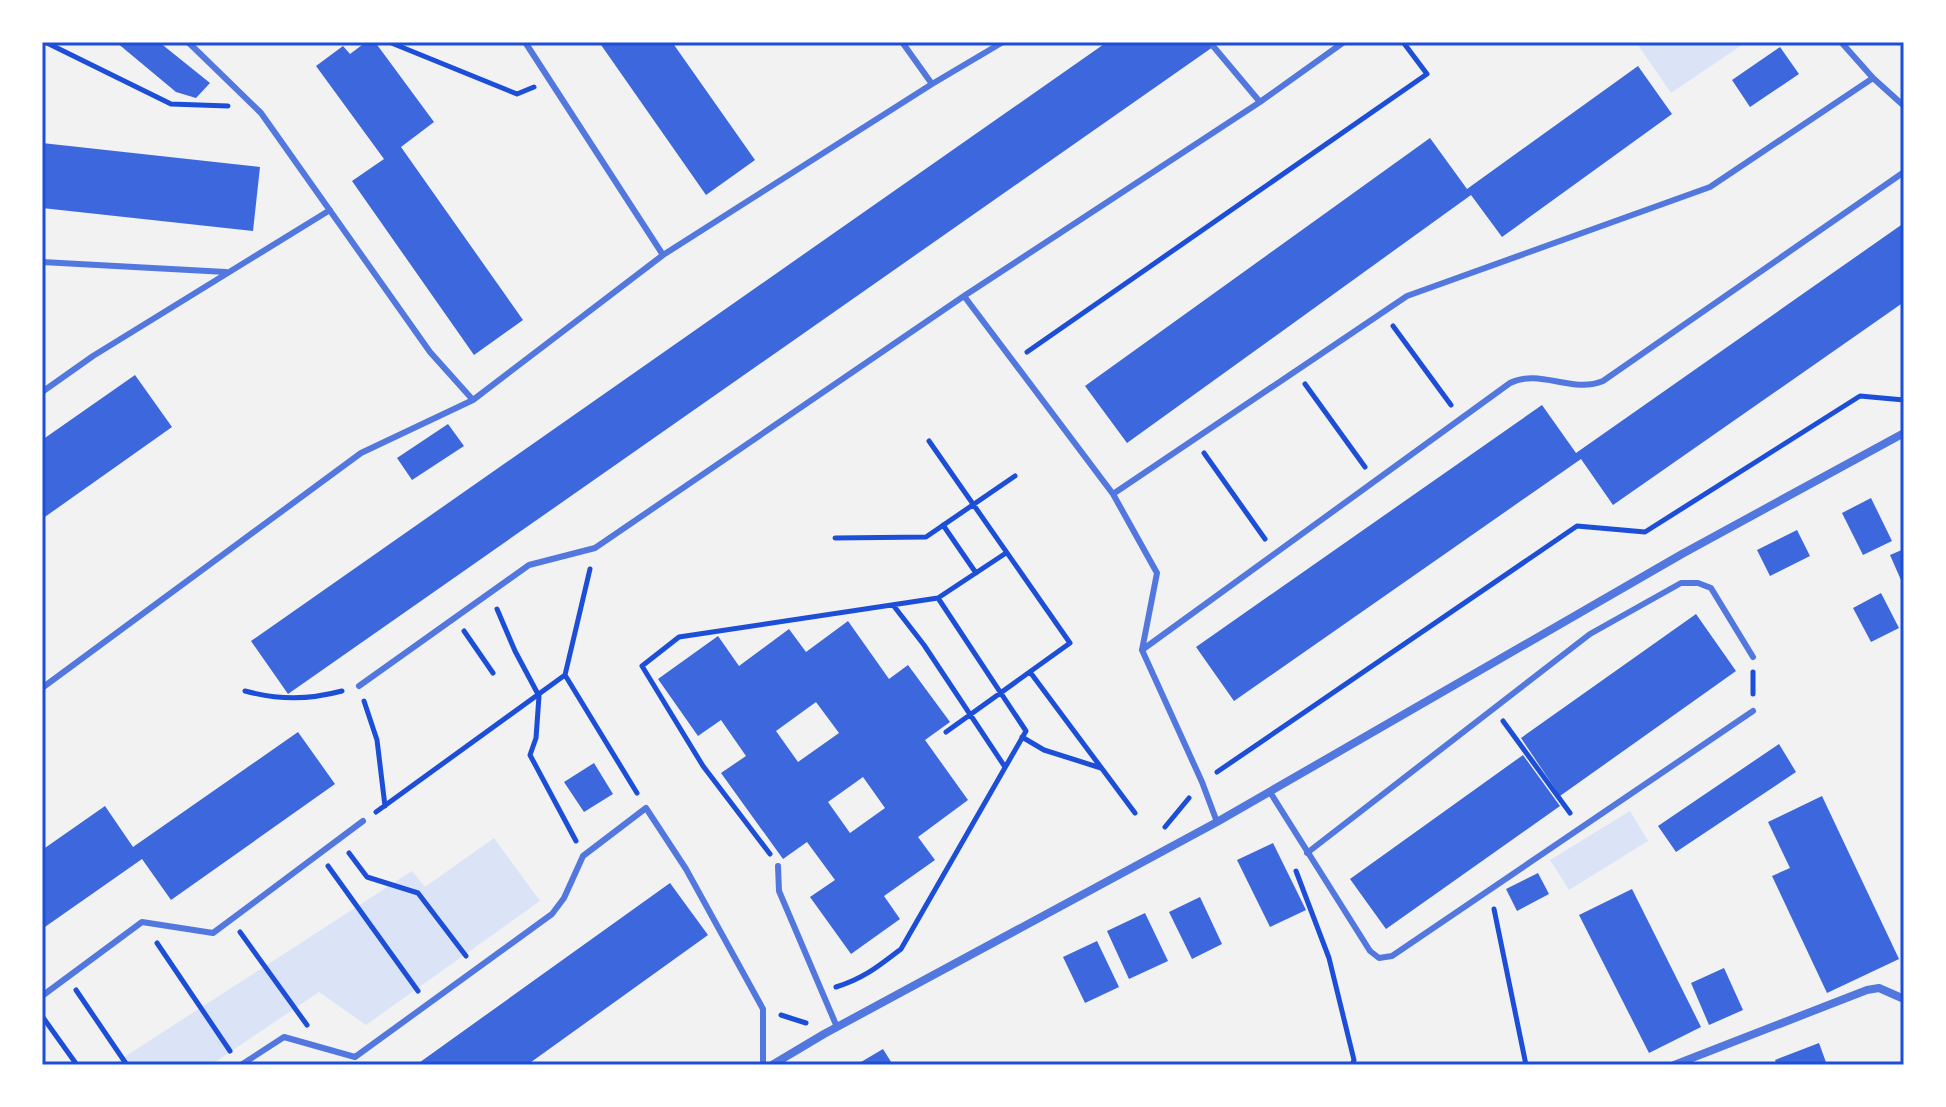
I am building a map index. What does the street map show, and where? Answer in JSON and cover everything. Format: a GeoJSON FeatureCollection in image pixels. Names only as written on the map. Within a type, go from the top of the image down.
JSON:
{"type":"FeatureCollection","features":[{"type":"Feature","properties":{"kind":"street"},"geometry":{"type":"LineString","coordinates":[[772,1065],[1217,822],[1682,554],[1904,433]]}},
{"type":"Feature","properties":{"kind":"street"},"geometry":{"type":"LineString","coordinates":[[1674,1065],[1867,990],[1879,988],[1904,999]]}},
{"type":"Feature","properties":{"kind":"lane"},"geometry":{"type":"LineString","coordinates":[[188,42],[261,113],[430,352],[473,400]]}},
{"type":"Feature","properties":{"kind":"lane"},"geometry":{"type":"LineString","coordinates":[[525,42],[663,255]]}},
{"type":"Feature","properties":{"kind":"lane"},"geometry":{"type":"LineString","coordinates":[[902,42],[932,84]]}},
{"type":"Feature","properties":{"kind":"lane"},"geometry":{"type":"LineString","coordinates":[[42,688],[361,453],[473,400],[663,255],[1003,42]]}},
{"type":"Feature","properties":{"kind":"lane"},"geometry":{"type":"LineString","coordinates":[[359,686],[529,565],[595,548],[964,296],[1260,102],[1344,42]]}},
{"type":"Feature","properties":{"kind":"lane"},"geometry":{"type":"LineString","coordinates":[[1841,42],[1873,78],[1904,106]]}},
{"type":"Feature","properties":{"kind":"lane"},"geometry":{"type":"LineString","coordinates":[[1213,46],[1260,102]]}},
{"type":"Feature","properties":{"kind":"lane"},"geometry":{"type":"LineString","coordinates":[[1113,494],[1407,296],[1710,187],[1873,78]]}},
{"type":"Feature","properties":{"kind":"lane"},"geometry":{"type":"LineString","coordinates":[[1142,650],[1521,377],[1581,386],[1592,386],[1603,381],[1904,172]]}},
{"type":"Feature","properties":{"kind":"lane"},"geometry":{"type":"LineString","coordinates":[[42,392],[93,356],[330,210]]}},
{"type":"Feature","properties":{"kind":"lane"},"geometry":{"type":"LineString","coordinates":[[42,262],[227,272]]}},
{"type":"Feature","properties":{"kind":"lane"},"geometry":{"type":"LineString","coordinates":[[964,296],[1113,494],[1157,573],[1142,650],[1217,822]]}},
{"type":"Feature","properties":{"kind":"lane"},"geometry":{"type":"LineString","coordinates":[[1307,853],[1590,634],[1681,583],[1698,583],[1711,588],[1753,657]]}},
{"type":"Feature","properties":{"kind":"lane"},"geometry":{"type":"LineString","coordinates":[[1270,792],[1370,951],[1379,958],[1392,956],[1753,711]]}},
{"type":"Feature","properties":{"kind":"lane"},"geometry":{"type":"LineString","coordinates":[[241,1065],[284,1037],[355,1057],[552,914],[564,898],[583,856],[646,808],[686,869],[763,1009],[763,1065]]}},
{"type":"Feature","properties":{"kind":"lane"},"geometry":{"type":"LineString","coordinates":[[42,996],[142,922],[213,933],[363,821]]}},
{"type":"Feature","properties":{"kind":"lane"},"geometry":{"type":"LineString","coordinates":[[778,866],[779,891],[837,1027]]}},
{"type":"Feature","properties":{"kind":"path"},"geometry":{"type":"LineString","coordinates":[[45,42],[171,104],[236,106],[261,113]]}},
{"type":"Feature","properties":{"kind":"path"},"geometry":{"type":"LineString","coordinates":[[389,42],[517,94],[549,80]]}},
{"type":"Feature","properties":{"kind":"path"},"geometry":{"type":"LineString","coordinates":[[1014,361],[1427,74],[1403,42]]}},
{"type":"Feature","properties":{"kind":"path"},"geometry":{"type":"LineString","coordinates":[[1383,313],[1461,418]]}},
{"type":"Feature","properties":{"kind":"path"},"geometry":{"type":"LineString","coordinates":[[1296,371],[1375,480]]}},
{"type":"Feature","properties":{"kind":"path"},"geometry":{"type":"LineString","coordinates":[[1202,782],[1577,526],[1645,532],[1860,396],[1904,400]]}},
{"type":"Feature","properties":{"kind":"path"},"geometry":{"type":"LineString","coordinates":[[1194,439],[1275,553]]}},
{"type":"Feature","properties":{"kind":"path"},"geometry":{"type":"LineString","coordinates":[[929,441],[1070,643],[946,732]]}},
{"type":"Feature","properties":{"kind":"path"},"geometry":{"type":"LineString","coordinates":[[835,538],[926,537],[1015,476]]}},
{"type":"Feature","properties":{"kind":"path"},"geometry":{"type":"LineString","coordinates":[[943,525],[976,573]]}},
{"type":"Feature","properties":{"kind":"path"},"geometry":{"type":"LineString","coordinates":[[363,821],[565,675],[595,548]]}},
{"type":"Feature","properties":{"kind":"path"},"geometry":{"type":"LineString","coordinates":[[778,866],[703,766],[642,666],[679,637],[938,598],[1006,553]]}},
{"type":"Feature","properties":{"kind":"path"},"geometry":{"type":"LineString","coordinates":[[489,592],[539,696],[536,738],[530,755],[583,856]]}},
{"type":"Feature","properties":{"kind":"path"},"geometry":{"type":"LineString","coordinates":[[822,991],[857,981],[901,949],[1026,731],[938,598]]}},
{"type":"Feature","properties":{"kind":"path"},"geometry":{"type":"LineString","coordinates":[[893,605],[924,645],[1005,767]]}},
{"type":"Feature","properties":{"kind":"path"},"geometry":{"type":"LineString","coordinates":[[455,617],[493,673]]}},
{"type":"Feature","properties":{"kind":"path"},"geometry":{"type":"LineString","coordinates":[[1753,657],[1753,711]]}},
{"type":"Feature","properties":{"kind":"path"},"geometry":{"type":"LineString","coordinates":[[1030,672],[1135,813]]}},
{"type":"Feature","properties":{"kind":"path"},"geometry":{"type":"LineString","coordinates":[[565,675],[646,808]]}},
{"type":"Feature","properties":{"kind":"path"},"geometry":{"type":"LineString","coordinates":[[245,691],[273,699],[314,699],[359,686],[377,740],[385,806]]}},
{"type":"Feature","properties":{"kind":"path"},"geometry":{"type":"LineString","coordinates":[[1493,708],[1580,827]]}},
{"type":"Feature","properties":{"kind":"path"},"geometry":{"type":"LineString","coordinates":[[1022,737],[1044,750],[1102,768]]}},
{"type":"Feature","properties":{"kind":"path"},"geometry":{"type":"LineString","coordinates":[[339,839],[367,877],[418,893],[476,970]]}},
{"type":"Feature","properties":{"kind":"path"},"geometry":{"type":"LineString","coordinates":[[319,854],[428,1005]]}},
{"type":"Feature","properties":{"kind":"path"},"geometry":{"type":"LineString","coordinates":[[1291,858],[1329,958],[1354,1060],[1352,1065]]}},
{"type":"Feature","properties":{"kind":"path"},"geometry":{"type":"LineString","coordinates":[[1490,891],[1526,1065]]}},
{"type":"Feature","properties":{"kind":"path"},"geometry":{"type":"LineString","coordinates":[[230,920],[324,1048]]}},
{"type":"Feature","properties":{"kind":"path"},"geometry":{"type":"LineString","coordinates":[[142,922],[230,1052]]}},
{"type":"Feature","properties":{"kind":"path"},"geometry":{"type":"LineString","coordinates":[[67,977],[127,1065]]}},
{"type":"Feature","properties":{"kind":"path"},"geometry":{"type":"LineString","coordinates":[[763,1009],[799,1020],[824,1034]]}},
{"type":"Feature","properties":{"kind":"path"},"geometry":{"type":"LineString","coordinates":[[42,1016],[77,1065]]}},
{"type":"Feature","properties":{"kind":"shaded area"},"geometry":{"type":"Polygon","coordinates":[[[1636,42],[1740,42],[1742,45],[1671,93],[1636,42]]]}},
{"type":"Feature","properties":{"kind":"shaded area"},"geometry":{"type":"Polygon","coordinates":[[[1630,811],[1648,841],[1569,890],[1550,860],[1630,811]]]}},
{"type":"Feature","properties":{"kind":"shaded area"},"geometry":{"type":"Polygon","coordinates":[[[494,838],[540,901],[366,1025],[319,992],[211,1065],[112,1065],[412,871],[425,887],[494,838]]]}},
{"type":"Feature","properties":{"kind":"building"},"geometry":{"type":"Polygon","coordinates":[[[116,42],[159,42],[210,83],[196,98],[176,92],[116,42]]]}},
{"type":"Feature","properties":{"kind":"building"},"geometry":{"type":"Polygon","coordinates":[[[366,42],[375,42],[434,122],[401,147],[523,320],[474,355],[352,181],[384,159],[316,66],[343,46],[350,54],[366,42]]]}},
{"type":"Feature","properties":{"kind":"building"},"geometry":{"type":"Polygon","coordinates":[[[599,42],[672,42],[755,160],[706,195],[599,42]]]}},
{"type":"Feature","properties":{"kind":"building"},"geometry":{"type":"Polygon","coordinates":[[[1107,42],[1220,42],[288,694],[251,641],[1107,42]]]}},
{"type":"Feature","properties":{"kind":"building"},"geometry":{"type":"Polygon","coordinates":[[[1780,47],[1799,74],[1750,107],[1732,80],[1780,47]]]}},
{"type":"Feature","properties":{"kind":"building"},"geometry":{"type":"Polygon","coordinates":[[[1638,66],[1672,114],[1502,237],[1471,195],[1127,443],[1085,386],[1430,138],[1467,189],[1638,66]]]}},
{"type":"Feature","properties":{"kind":"building"},"geometry":{"type":"Polygon","coordinates":[[[42,143],[260,167],[253,231],[42,208],[42,143]]]}},
{"type":"Feature","properties":{"kind":"building"},"geometry":{"type":"Polygon","coordinates":[[[1904,223],[1904,302],[1613,505],[1581,459],[1234,701],[1196,647],[1542,405],[1576,453],[1904,223]]]}},
{"type":"Feature","properties":{"kind":"building"},"geometry":{"type":"Polygon","coordinates":[[[135,375],[172,427],[42,519],[42,440],[135,375]]]}},
{"type":"Feature","properties":{"kind":"building"},"geometry":{"type":"Polygon","coordinates":[[[448,424],[464,446],[412,480],[397,458],[448,424]]]}},
{"type":"Feature","properties":{"kind":"building"},"geometry":{"type":"Polygon","coordinates":[[[1871,498],[1892,541],[1863,555],[1842,513],[1871,498]]]}},
{"type":"Feature","properties":{"kind":"building"},"geometry":{"type":"Polygon","coordinates":[[[1797,530],[1810,556],[1770,576],[1757,550],[1797,530]]]}},
{"type":"Feature","properties":{"kind":"building"},"geometry":{"type":"Polygon","coordinates":[[[1904,549],[1904,587],[1890,555],[1904,549]]]}},
{"type":"Feature","properties":{"kind":"building"},"geometry":{"type":"Polygon","coordinates":[[[1881,593],[1899,628],[1871,642],[1853,608],[1881,593]]]}},
{"type":"Feature","properties":{"kind":"building"},"geometry":{"type":"Polygon","coordinates":[[[1696,614],[1736,671],[1560,796],[1521,738],[1696,614]]]}},
{"type":"Feature","properties":{"kind":"building"},"geometry":{"type":"Polygon","coordinates":[[[848,621],[889,679],[908,665],[950,722],[925,740],[968,800],[918,837],[935,860],[884,896],[900,919],[851,954],[810,897],[835,880],[807,842],[783,859],[721,773],[746,756],[721,720],[698,736],[658,679],[718,636],[739,666],[789,629],[806,652],[848,621]],[[816,702],[776,731],[798,762],[839,733],[816,702]],[[863,777],[828,802],[850,833],[885,808],[863,777]]]}},
{"type":"Feature","properties":{"kind":"building"},"geometry":{"type":"Polygon","coordinates":[[[298,732],[335,784],[171,900],[142,859],[42,929],[42,850],[105,806],[133,847],[298,732]]]}},
{"type":"Feature","properties":{"kind":"building"},"geometry":{"type":"Polygon","coordinates":[[[1779,744],[1796,772],[1676,852],[1658,826],[1779,744]]]}},
{"type":"Feature","properties":{"kind":"building"},"geometry":{"type":"Polygon","coordinates":[[[1523,755],[1560,806],[1386,929],[1350,879],[1523,755]]]}},
{"type":"Feature","properties":{"kind":"building"},"geometry":{"type":"Polygon","coordinates":[[[594,763],[613,794],[584,812],[564,782],[594,763]]]}},
{"type":"Feature","properties":{"kind":"building"},"geometry":{"type":"Polygon","coordinates":[[[1822,796],[1899,959],[1827,993],[1772,876],[1790,868],[1768,822],[1822,796]]]}},
{"type":"Feature","properties":{"kind":"building"},"geometry":{"type":"Polygon","coordinates":[[[1273,843],[1306,910],[1270,927],[1237,860],[1273,843]]]}},
{"type":"Feature","properties":{"kind":"building"},"geometry":{"type":"Polygon","coordinates":[[[1538,873],[1549,894],[1517,911],[1506,889],[1538,873]]]}},
{"type":"Feature","properties":{"kind":"building"},"geometry":{"type":"Polygon","coordinates":[[[670,883],[708,935],[527,1065],[416,1065],[670,883]]]}},
{"type":"Feature","properties":{"kind":"building"},"geometry":{"type":"Polygon","coordinates":[[[1632,889],[1701,1027],[1649,1053],[1579,915],[1632,889]]]}},
{"type":"Feature","properties":{"kind":"building"},"geometry":{"type":"Polygon","coordinates":[[[1200,897],[1222,944],[1192,959],[1169,912],[1200,897]]]}},
{"type":"Feature","properties":{"kind":"building"},"geometry":{"type":"Polygon","coordinates":[[[1145,913],[1168,961],[1129,979],[1107,931],[1145,913]]]}},
{"type":"Feature","properties":{"kind":"building"},"geometry":{"type":"Polygon","coordinates":[[[1097,941],[1119,987],[1085,1003],[1063,957],[1097,941]]]}},
{"type":"Feature","properties":{"kind":"building"},"geometry":{"type":"Polygon","coordinates":[[[1724,968],[1743,1010],[1709,1025],[1691,983],[1724,968]]]}},
{"type":"Feature","properties":{"kind":"building"},"geometry":{"type":"Polygon","coordinates":[[[1819,1043],[1827,1065],[1777,1065],[1775,1060],[1819,1043]]]}},
{"type":"Feature","properties":{"kind":"building"},"geometry":{"type":"Polygon","coordinates":[[[883,1049],[893,1065],[856,1065],[883,1049]]]}}]}
